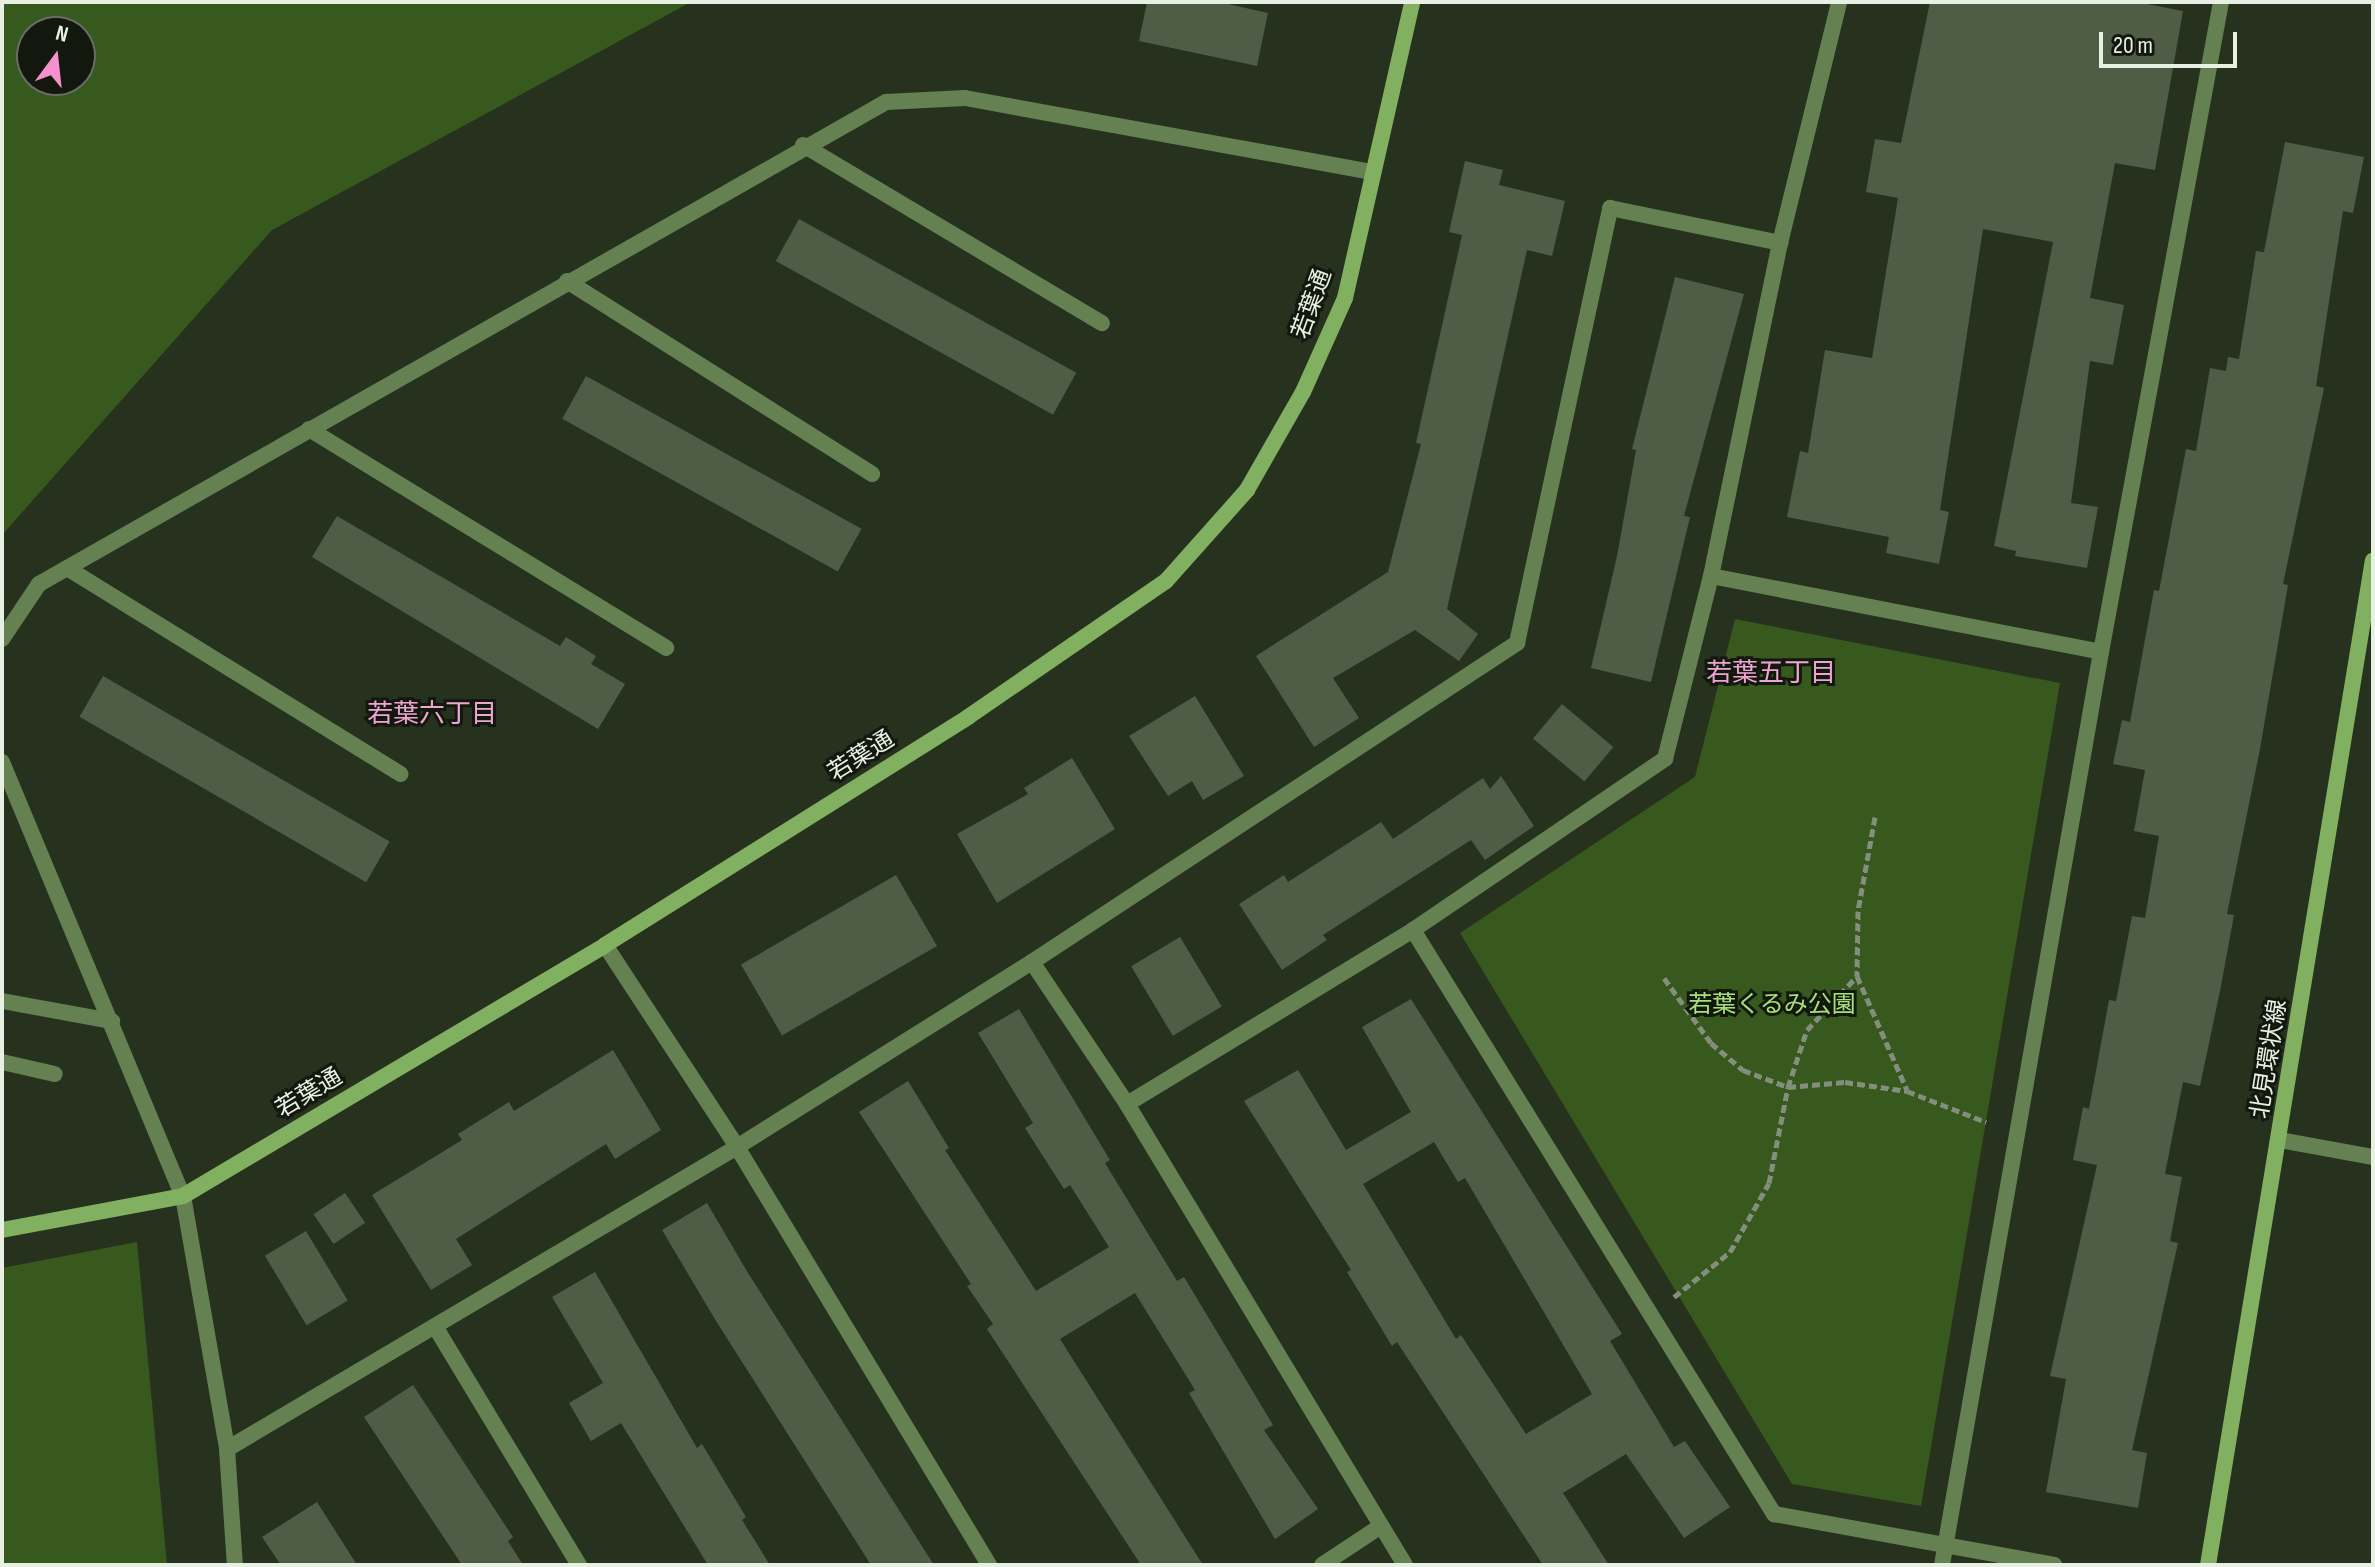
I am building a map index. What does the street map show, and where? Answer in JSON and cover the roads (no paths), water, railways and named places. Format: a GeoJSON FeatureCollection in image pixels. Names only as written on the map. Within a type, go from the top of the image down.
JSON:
{"type":"FeatureCollection","features":[{"type":"Feature","properties":{"kind":"street","name":"若葉通"},"geometry":{"type":"LineString","coordinates":[[2,1230],[183,1196],[605,945],[968,717],[1166,581],[1247,490],[1303,392],[1345,298],[1412,2]]}},
{"type":"Feature","properties":{"kind":"street"},"geometry":{"type":"LineString","coordinates":[[1127,1104],[1413,930],[1665,759],[1711,576],[1780,243],[1839,2]]}},
{"type":"Feature","properties":{"kind":"street"},"geometry":{"type":"LineString","coordinates":[[1942,1565],[2101,652],[2221,2]]}},
{"type":"Feature","properties":{"kind":"street"},"geometry":{"type":"LineString","coordinates":[[2,639],[39,584],[803,145],[886,102],[965,98],[1372,172]]}},
{"type":"Feature","properties":{"kind":"street"},"geometry":{"type":"LineString","coordinates":[[803,145],[1102,323]]}},
{"type":"Feature","properties":{"kind":"street"},"geometry":{"type":"LineString","coordinates":[[227,1449],[737,1147],[1032,962],[1517,643],[1610,208],[1780,243]]}},
{"type":"Feature","properties":{"kind":"street"},"geometry":{"type":"LineString","coordinates":[[567,281],[872,474]]}},
{"type":"Feature","properties":{"kind":"street"},"geometry":{"type":"LineString","coordinates":[[309,429],[666,648]]}},
{"type":"Feature","properties":{"kind":"street","name":"北見環状線"},"geometry":{"type":"LineString","coordinates":[[2208,1565],[2373,560]]}},
{"type":"Feature","properties":{"kind":"street"},"geometry":{"type":"LineString","coordinates":[[67,568],[400,774]]}},
{"type":"Feature","properties":{"kind":"street"},"geometry":{"type":"LineString","coordinates":[[1711,576],[2101,652]]}},
{"type":"Feature","properties":{"kind":"street"},"geometry":{"type":"LineString","coordinates":[[2,762],[183,1196],[227,1449],[235,1565]]}},
{"type":"Feature","properties":{"kind":"street"},"geometry":{"type":"LineString","coordinates":[[1413,930],[1774,1514],[2054,1565]]}},
{"type":"Feature","properties":{"kind":"street"},"geometry":{"type":"LineString","coordinates":[[605,945],[737,1147],[989,1565]]}},
{"type":"Feature","properties":{"kind":"street"},"geometry":{"type":"LineString","coordinates":[[1032,962],[1127,1104],[1405,1565]]}},
{"type":"Feature","properties":{"kind":"street"},"geometry":{"type":"LineString","coordinates":[[2,1001],[112,1021]]}},
{"type":"Feature","properties":{"kind":"street"},"geometry":{"type":"LineString","coordinates":[[2,1062],[55,1074]]}},
{"type":"Feature","properties":{"kind":"street"},"geometry":{"type":"LineString","coordinates":[[2280,1140],[2373,1157]]}},
{"type":"Feature","properties":{"kind":"street"},"geometry":{"type":"LineString","coordinates":[[436,1328],[579,1565]]}},
{"type":"Feature","properties":{"kind":"street"},"geometry":{"type":"LineString","coordinates":[[1322,1565],[1381,1526]]}},
{"type":"Feature","properties":{"kind":"district","name":"若葉五丁目"},"geometry":{"type":"Point","coordinates":[1771,674]}},
{"type":"Feature","properties":{"kind":"district","name":"若葉六丁目"},"geometry":{"type":"Point","coordinates":[432,715]}},
{"type":"Feature","properties":{"kind":"park label","name":"若葉くるみ公園"},"geometry":{"type":"Point","coordinates":[1772,1005]}}]}
